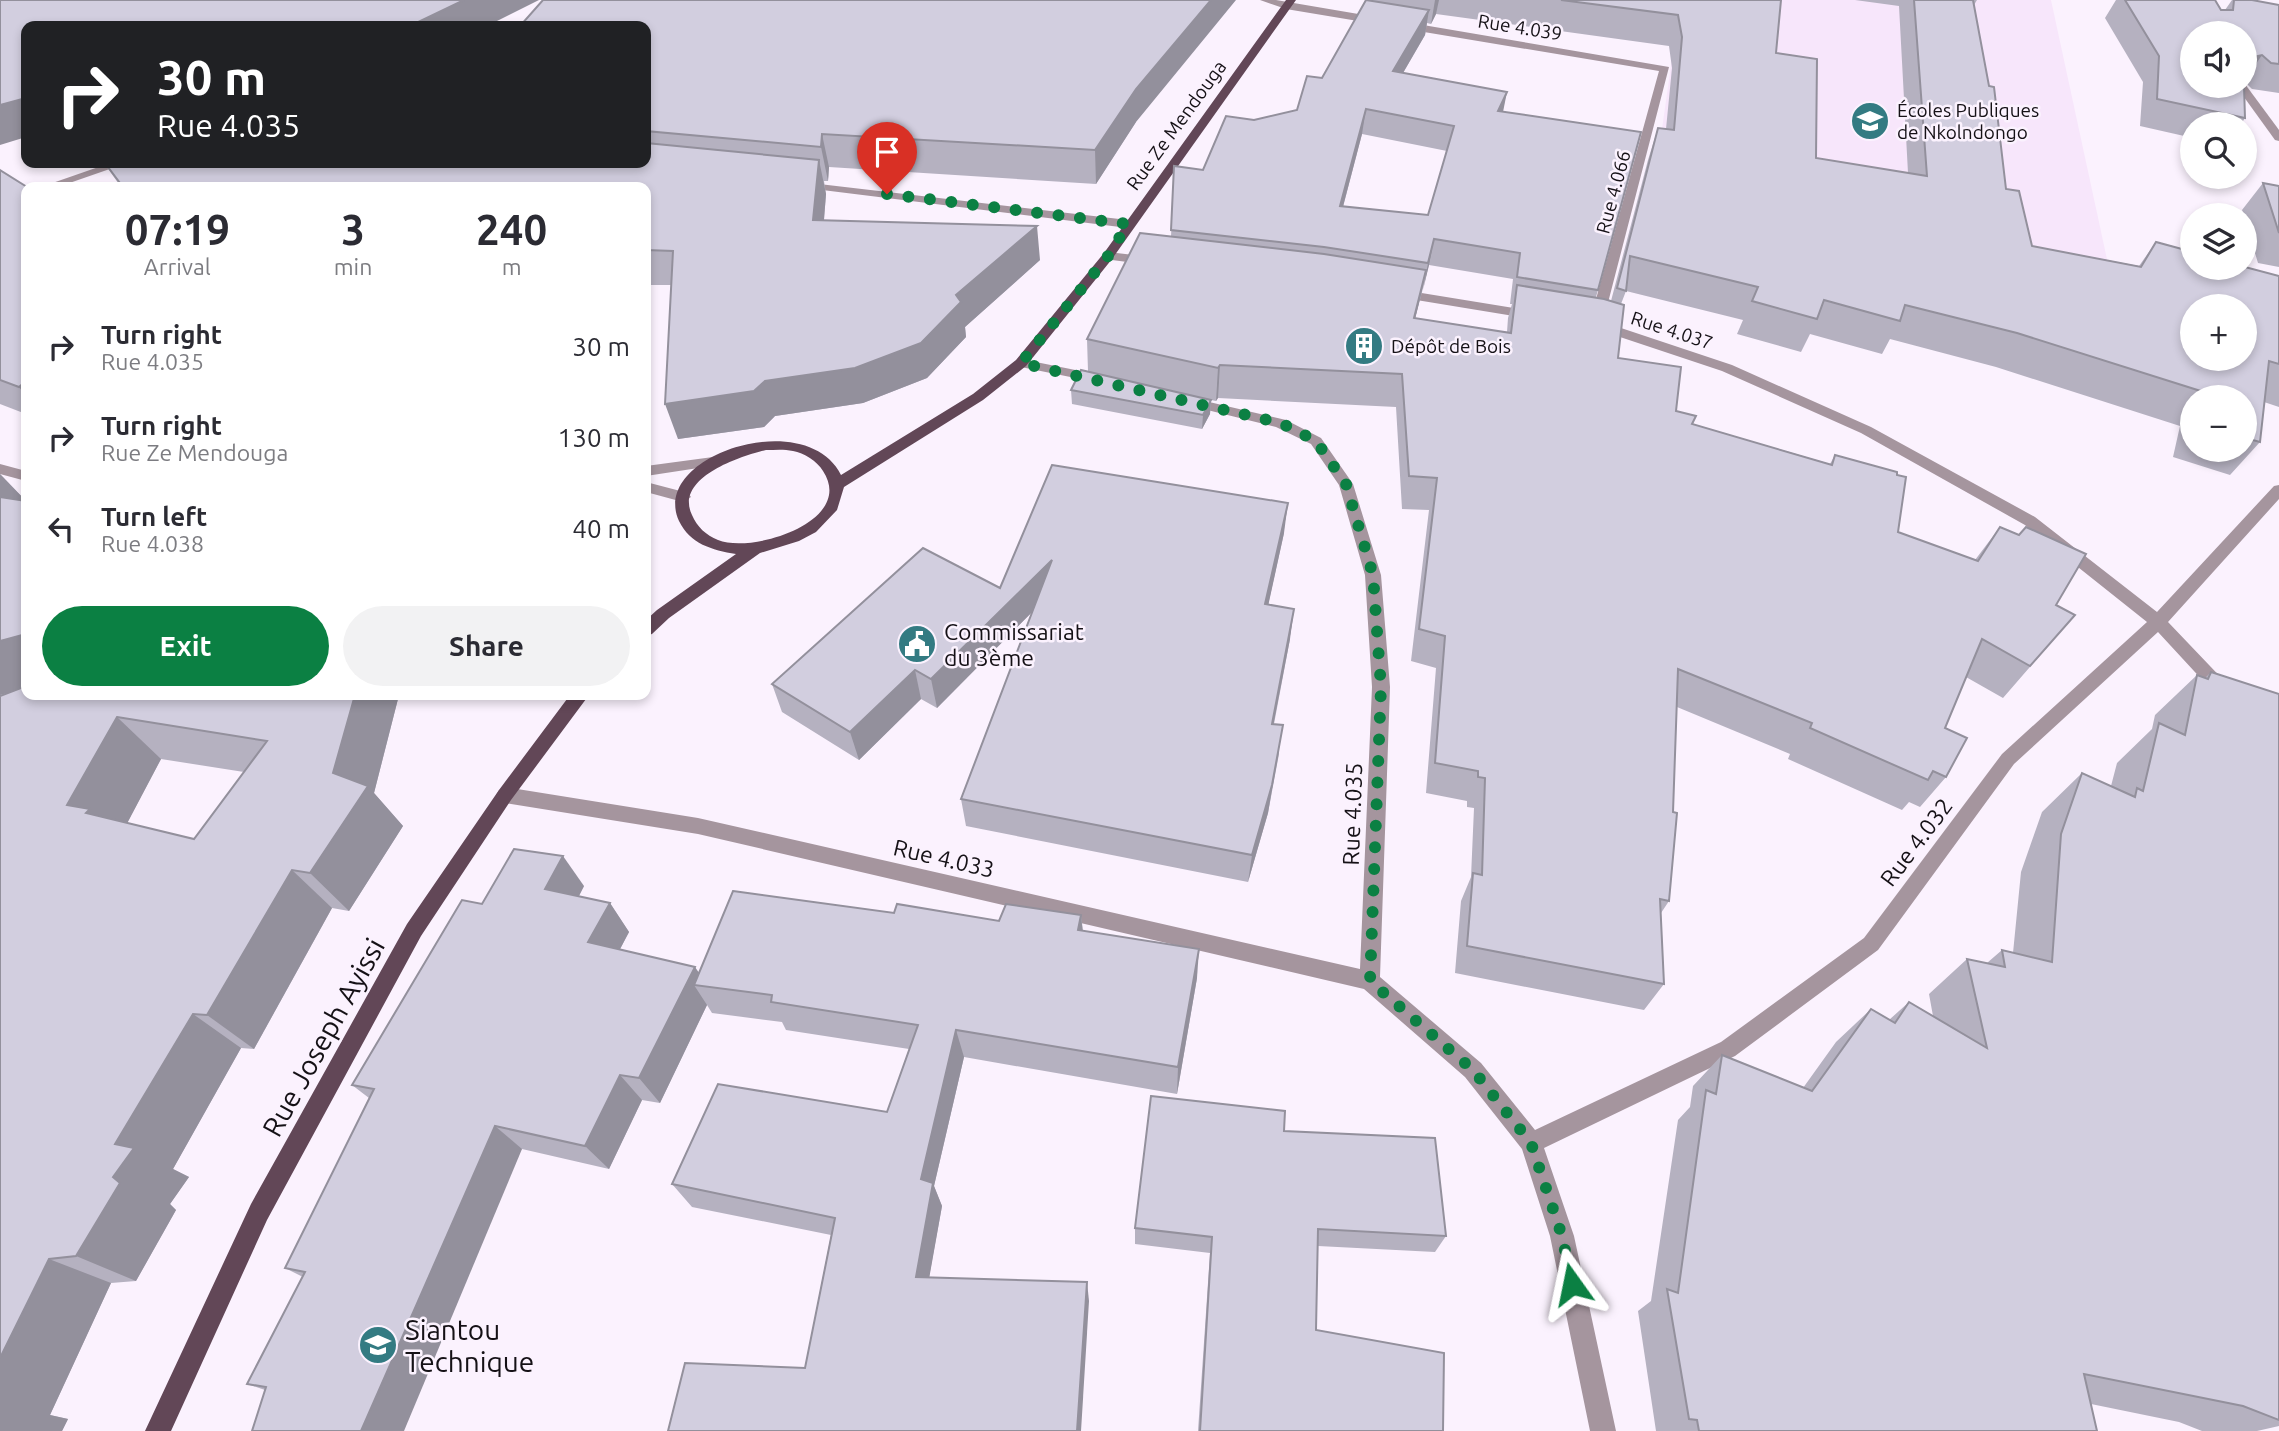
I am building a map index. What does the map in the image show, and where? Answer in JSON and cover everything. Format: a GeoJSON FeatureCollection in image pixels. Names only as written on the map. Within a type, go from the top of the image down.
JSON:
{"type":"FeatureCollection","features":[{"type":"Feature","properties":{"kind":"main road","name":"Rue Ze Mendouga"},"geometry":{"type":"LineString","coordinates":[[838,484],[978,397],[1021,363],[1108,256],[1128,224],[1289,3]]}},
{"type":"Feature","properties":{"kind":"main road"},"geometry":{"type":"LineString","coordinates":[[766,445],[793,446],[815,454],[831,467],[838,484],[836,498],[829,512],[816,525],[778,544],[756,548],[734,548],[698,536],[688,525],[682,511],[683,497],[699,472],[713,462],[738,451],[766,445]]}},
{"type":"Feature","properties":{"kind":"main road"},"geometry":{"type":"LineString","coordinates":[[651,625],[756,548]]}},
{"type":"Feature","properties":{"kind":"main road","name":"Rue Joseph Ayissi"},"geometry":{"type":"LineString","coordinates":[[158,1431],[259,1212],[414,930],[505,795],[576,700]]}},
{"type":"Feature","properties":{"kind":"street","name":"Rue 4.039"},"geometry":{"type":"LineString","coordinates":[[1265,0],[1665,69]]}},
{"type":"Feature","properties":{"kind":"street","name":"Rue 4.066"},"geometry":{"type":"LineString","coordinates":[[1589,324],[1665,69]]}},
{"type":"Feature","properties":{"kind":"street"},"geometry":{"type":"LineString","coordinates":[[2250,98],[2279,138]]}},
{"type":"Feature","properties":{"kind":"street"},"geometry":{"type":"LineString","coordinates":[[62,182],[106,168]]}},
{"type":"Feature","properties":{"kind":"street"},"geometry":{"type":"LineString","coordinates":[[782,184],[1128,224]]}},
{"type":"Feature","properties":{"kind":"street"},"geometry":{"type":"LineString","coordinates":[[1108,256],[1161,262]]}},
{"type":"Feature","properties":{"kind":"street"},"geometry":{"type":"LineString","coordinates":[[1385,291],[1543,316]]}},
{"type":"Feature","properties":{"kind":"street","name":"Rue 4.037"},"geometry":{"type":"LineString","coordinates":[[1589,324],[1727,368],[1866,430],[2030,521],[2158,622],[2233,701]]}},
{"type":"Feature","properties":{"kind":"street"},"geometry":{"type":"LineString","coordinates":[[1021,363],[1125,385]]}},
{"type":"Feature","properties":{"kind":"street","name":"Rue 4.035"},"geometry":{"type":"LineString","coordinates":[[1164,395],[1281,423],[1316,441],[1346,484],[1373,575],[1381,687],[1370,981]]}},
{"type":"Feature","properties":{"kind":"street"},"geometry":{"type":"LineString","coordinates":[[651,470],[713,462]]}},
{"type":"Feature","properties":{"kind":"street"},"geometry":{"type":"LineString","coordinates":[[0,469],[21,475]]}},
{"type":"Feature","properties":{"kind":"street"},"geometry":{"type":"LineString","coordinates":[[651,488],[683,497]]}},
{"type":"Feature","properties":{"kind":"street","name":"Rue 4.032"},"geometry":{"type":"LineString","coordinates":[[1531,1143],[1728,1049],[1871,944],[2008,759],[2158,622],[2279,491]]}},
{"type":"Feature","properties":{"kind":"street","name":"Rue 4.033"},"geometry":{"type":"LineString","coordinates":[[505,795],[698,825],[1370,981]]}},
{"type":"Feature","properties":{"kind":"street"},"geometry":{"type":"LineString","coordinates":[[1370,981],[1473,1070],[1531,1143],[1562,1236],[1603,1431]]}},
{"type":"Feature","properties":{"kind":"shaded area","name":"Écoles Publiques de Nkolndongo"},"geometry":{"type":"Polygon","coordinates":[[[1706,0],[2051,0],[2113,287],[1651,207],[1673,51],[1706,0]]]}},
{"type":"Feature","properties":{"kind":"building"},"geometry":{"type":"Polygon","coordinates":[[[0,0],[464,0],[420,21],[21,21],[21,99],[0,105],[0,0]]]}},
{"type":"Feature","properties":{"kind":"building"},"geometry":{"type":"Polygon","coordinates":[[[543,0],[1211,0],[1136,89],[1095,150],[822,134],[821,147],[651,131],[651,21],[524,21],[543,0]]]}},
{"type":"Feature","properties":{"kind":"building"},"geometry":{"type":"Polygon","coordinates":[[[1366,0],[1429,10],[1393,71],[1507,92],[1498,111],[1641,132],[1598,290],[1517,277],[1520,253],[1434,239],[1428,263],[1324,247],[1171,230],[1174,166],[1203,170],[1226,116],[1254,120],[1297,110],[1307,76],[1322,78],[1366,0]],[[1366,109],[1340,206],[1428,215],[1454,126],[1366,109]]]}},
{"type":"Feature","properties":{"kind":"building"},"geometry":{"type":"Polygon","coordinates":[[[1561,0],[1781,0],[1776,53],[1817,59],[1816,158],[1927,176],[1914,0],[1973,0],[1989,86],[1994,87],[2006,189],[2019,191],[2032,246],[2141,267],[2156,242],[2180,248],[2180,280],[2257,280],[2257,270],[2279,276],[2279,364],[2269,361],[2260,442],[2257,441],[2257,385],[2182,385],[2017,333],[1905,305],[1900,321],[1824,300],[1817,319],[1752,301],[1758,287],[1630,256],[1626,291],[1617,288],[1658,128],[1674,130],[1682,37],[1678,15],[1561,0]]]}},
{"type":"Feature","properties":{"kind":"building"},"geometry":{"type":"Polygon","coordinates":[[[2125,0],[2215,0],[2221,10],[2233,10],[2234,0],[2279,5],[2279,64],[2271,63],[2262,55],[2257,56],[2257,21],[2180,21],[2180,98],[2244,98],[2245,112],[2217,112],[2157,99],[2159,56],[2125,0]]]}},
{"type":"Feature","properties":{"kind":"building"},"geometry":{"type":"Polygon","coordinates":[[[651,143],[819,160],[813,220],[1037,226],[956,295],[961,302],[921,343],[855,368],[765,381],[754,391],[665,404],[673,251],[651,250],[651,182],[119,182],[109,168],[651,168],[651,143]]]}},
{"type":"Feature","properties":{"kind":"building"},"geometry":{"type":"Polygon","coordinates":[[[0,170],[21,183],[21,385],[19,387],[0,380],[0,170]]]}},
{"type":"Feature","properties":{"kind":"building"},"geometry":{"type":"Polygon","coordinates":[[[2263,183],[2279,186],[2279,233],[2263,183]]]}},
{"type":"Feature","properties":{"kind":"building"},"geometry":{"type":"Polygon","coordinates":[[[1140,233],[1324,254],[1426,270],[1414,318],[1511,333],[1517,285],[1604,299],[1624,305],[1618,358],[1681,367],[1676,411],[1696,416],[1692,424],[1832,465],[1835,455],[1897,472],[1897,475],[1906,477],[1898,532],[1978,561],[2000,527],[2019,535],[2026,527],[2086,554],[2056,605],[2075,615],[2030,666],[1982,639],[1945,728],[1967,738],[1946,777],[1933,771],[1928,780],[1810,728],[1812,723],[1678,669],[1673,812],[1677,813],[1669,901],[1660,899],[1664,984],[1467,946],[1473,873],[1482,875],[1485,778],[1478,777],[1478,771],[1435,763],[1445,636],[1419,629],[1437,478],[1409,476],[1402,374],[1220,365],[1218,368],[1087,339],[1140,233]]]}},
{"type":"Feature","properties":{"kind":"building"},"geometry":{"type":"Polygon","coordinates":[[[1081,370],[1211,400],[1203,415],[1071,390],[1081,370]]]}},
{"type":"Feature","properties":{"kind":"building"},"geometry":{"type":"Polygon","coordinates":[[[1052,465],[1288,503],[1265,604],[1294,609],[1272,724],[1283,725],[1272,785],[1252,855],[961,799],[1052,560],[931,679],[915,670],[850,732],[772,684],[923,548],[1000,588],[1052,465]]]}},
{"type":"Feature","properties":{"kind":"building"},"geometry":{"type":"Polygon","coordinates":[[[0,497],[21,500],[21,635],[0,641],[0,497]]]}},
{"type":"Feature","properties":{"kind":"building"},"geometry":{"type":"Polygon","coordinates":[[[2211,672],[2279,694],[2279,1420],[2243,1406],[2084,1374],[2097,1431],[1699,1431],[1697,1420],[1689,1419],[1667,1289],[1678,1293],[1706,1090],[1716,1094],[1722,1055],[1812,1091],[1871,1009],[1895,1023],[1909,1002],[1987,1048],[1967,959],[2005,967],[2002,950],[2052,962],[2061,834],[2082,773],[2135,797],[2137,788],[2143,791],[2159,723],[2185,735],[2197,675],[2208,679],[2211,672]]]}},
{"type":"Feature","properties":{"kind":"building"},"geometry":{"type":"Polygon","coordinates":[[[21,688],[21,700],[354,700],[333,773],[368,786],[310,873],[292,870],[207,1015],[193,1014],[115,1144],[134,1148],[113,1177],[120,1183],[76,1256],[49,1259],[0,1358],[0,696],[21,688]],[[117,717],[67,805],[90,809],[86,813],[194,839],[267,741],[117,717]]]}},
{"type":"Feature","properties":{"kind":"building"},"geometry":{"type":"Polygon","coordinates":[[[514,849],[563,856],[545,889],[610,903],[588,942],[695,967],[639,1078],[620,1075],[585,1146],[495,1126],[361,1431],[252,1431],[266,1387],[247,1384],[305,1272],[285,1268],[374,1089],[352,1085],[462,900],[482,904],[514,849]]]}},
{"type":"Feature","properties":{"kind":"building"},"geometry":{"type":"Polygon","coordinates":[[[733,891],[894,913],[897,904],[999,921],[1006,904],[1081,915],[1078,930],[1199,949],[1178,1067],[956,1030],[921,1179],[933,1183],[916,1277],[1087,1282],[1077,1431],[668,1431],[685,1363],[805,1368],[835,1218],[672,1184],[718,1084],[887,1112],[918,1025],[771,1002],[772,995],[694,985],[733,891]]]}},
{"type":"Feature","properties":{"kind":"building"},"geometry":{"type":"Polygon","coordinates":[[[1151,1096],[1285,1111],[1284,1131],[1435,1138],[1446,1236],[1318,1229],[1316,1330],[1444,1353],[1443,1431],[1200,1431],[1212,1237],[1135,1228],[1151,1096]]]}},
{"type":"Feature","properties":{"kind":"place","name":"Écoles Publiques de Nkolndongo"},"geometry":{"type":"Point","coordinates":[1870,121]}},
{"type":"Feature","properties":{"kind":"place","name":"Dépôt de Bois"},"geometry":{"type":"Point","coordinates":[1364,346]}},
{"type":"Feature","properties":{"kind":"place","name":"Commissariat du 3ème"},"geometry":{"type":"Point","coordinates":[917,644]}},
{"type":"Feature","properties":{"kind":"place","name":"Siantou Technique"},"geometry":{"type":"Point","coordinates":[378,1345]}},
{"type":"Feature","properties":{"kind":"route"},"geometry":{"type":"LineString","coordinates":[[887,194],[1128,224],[1108,256],[1021,363],[1281,423],[1316,441],[1346,484],[1373,575],[1381,687],[1370,981],[1473,1070],[1531,1143],[1562,1236],[1572,1284]]}}]}
